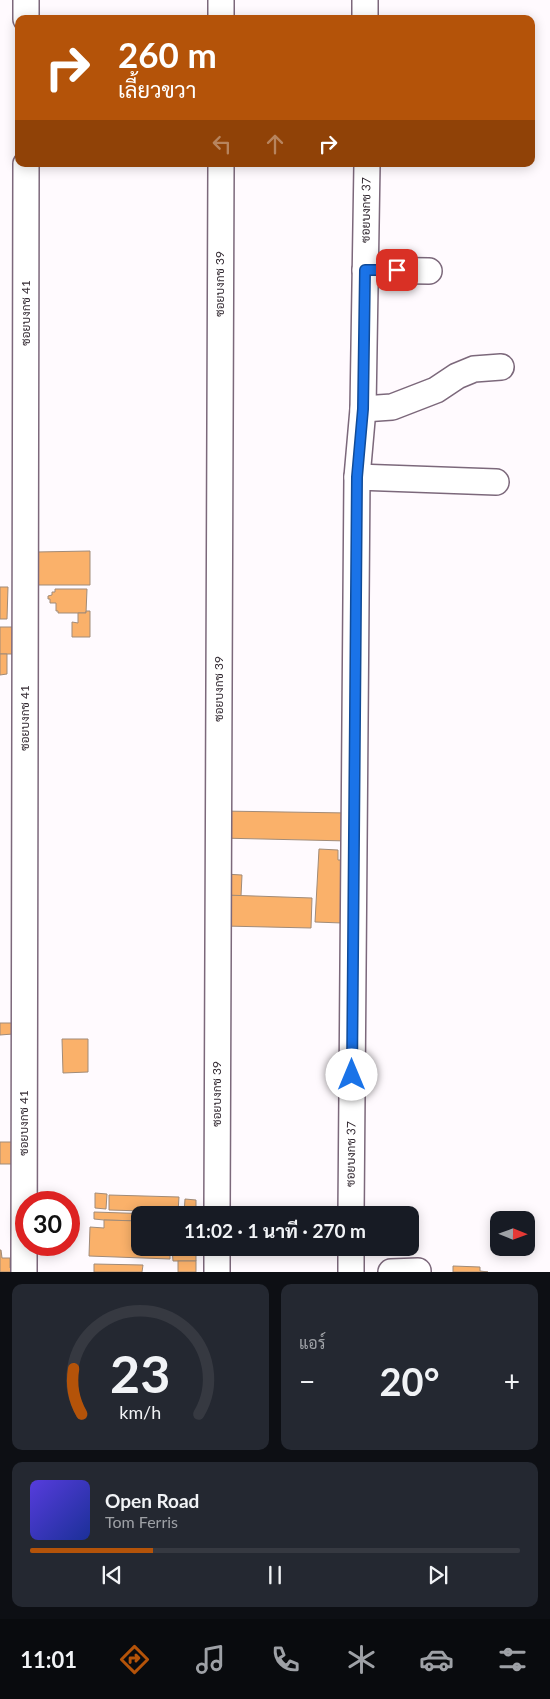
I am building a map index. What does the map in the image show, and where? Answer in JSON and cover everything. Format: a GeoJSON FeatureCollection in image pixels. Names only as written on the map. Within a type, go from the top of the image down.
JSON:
{"type":"FeatureCollection","features":[{"type":"Feature","properties":{"kind":"street"},"geometry":{"type":"LineString","coordinates":[[26,0],[26,15]]}},
{"type":"Feature","properties":{"kind":"street"},"geometry":{"type":"LineString","coordinates":[[221,0],[221,15]]}},
{"type":"Feature","properties":{"kind":"street"},"geometry":{"type":"LineString","coordinates":[[365,0],[366,15]]}},
{"type":"Feature","properties":{"kind":"street","name":"ซอยบงกช 41"},"geometry":{"type":"LineString","coordinates":[[24,1272],[26,167]]}},
{"type":"Feature","properties":{"kind":"street","name":"ซอยบงกช 39"},"geometry":{"type":"LineString","coordinates":[[217,1206],[221,167]]}},
{"type":"Feature","properties":{"kind":"street","name":"ซอยบงกช 37"},"geometry":{"type":"LineString","coordinates":[[351,1206],[357,477],[363,409],[367,167]]}},
{"type":"Feature","properties":{"kind":"street"},"geometry":{"type":"LineString","coordinates":[[365,270],[429,271]]}},
{"type":"Feature","properties":{"kind":"street"},"geometry":{"type":"LineString","coordinates":[[363,409],[392,407],[436,390],[458,376],[474,369],[501,367]]}},
{"type":"Feature","properties":{"kind":"street"},"geometry":{"type":"LineString","coordinates":[[357,477],[496,482]]}},
{"type":"Feature","properties":{"kind":"street"},"geometry":{"type":"LineString","coordinates":[[217,1256],[217,1272]]}},
{"type":"Feature","properties":{"kind":"street"},"geometry":{"type":"LineString","coordinates":[[351,1256],[351,1272]]}},
{"type":"Feature","properties":{"kind":"street"},"geometry":{"type":"LineString","coordinates":[[391,1272],[418,1271]]}},
{"type":"Feature","properties":{"kind":"building"},"geometry":{"type":"Polygon","coordinates":[[[90,551],[90,585],[36,585],[36,552],[90,551]]]}},
{"type":"Feature","properties":{"kind":"building"},"geometry":{"type":"Polygon","coordinates":[[[0,587],[8,587],[7,619],[0,619],[0,587]]]}},
{"type":"Feature","properties":{"kind":"building"},"geometry":{"type":"Polygon","coordinates":[[[55,589],[87,589],[86,613],[58,613],[56,611],[56,603],[50,603],[50,599],[48,599],[52,592],[55,592],[55,589]]]}},
{"type":"Feature","properties":{"kind":"building"},"geometry":{"type":"Polygon","coordinates":[[[86,611],[90,611],[90,637],[72,637],[72,622],[78,623],[78,613],[86,613],[86,611]]]}},
{"type":"Feature","properties":{"kind":"building"},"geometry":{"type":"Polygon","coordinates":[[[0,627],[17,627],[18,654],[0,654],[0,627]]]}},
{"type":"Feature","properties":{"kind":"building"},"geometry":{"type":"Polygon","coordinates":[[[0,654],[7,654],[7,674],[0,675],[0,654]]]}},
{"type":"Feature","properties":{"kind":"building"},"geometry":{"type":"Polygon","coordinates":[[[220,811],[349,813],[348,841],[219,838],[220,811]]]}},
{"type":"Feature","properties":{"kind":"building"},"geometry":{"type":"Polygon","coordinates":[[[319,849],[338,850],[338,860],[345,860],[342,923],[315,922],[319,849]]]}},
{"type":"Feature","properties":{"kind":"building"},"geometry":{"type":"Polygon","coordinates":[[[225,874],[242,875],[241,896],[225,895],[225,874]]]}},
{"type":"Feature","properties":{"kind":"building"},"geometry":{"type":"Polygon","coordinates":[[[225,895],[312,898],[311,928],[224,926],[225,895]]]}},
{"type":"Feature","properties":{"kind":"building"},"geometry":{"type":"Polygon","coordinates":[[[0,1023],[13,1023],[13,1034],[0,1035],[0,1023]]]}},
{"type":"Feature","properties":{"kind":"building"},"geometry":{"type":"Polygon","coordinates":[[[62,1039],[88,1039],[88,1072],[63,1073],[62,1039]]]}},
{"type":"Feature","properties":{"kind":"building"},"geometry":{"type":"Polygon","coordinates":[[[0,1142],[15,1142],[15,1164],[0,1164],[0,1142]]]}},
{"type":"Feature","properties":{"kind":"building"},"geometry":{"type":"Polygon","coordinates":[[[95,1193],[107,1194],[106,1209],[95,1208],[95,1193]]]}},
{"type":"Feature","properties":{"kind":"building"},"geometry":{"type":"Polygon","coordinates":[[[109,1195],[179,1197],[178,1206],[131,1206],[131,1211],[109,1210],[109,1195]]]}},
{"type":"Feature","properties":{"kind":"building"},"geometry":{"type":"Polygon","coordinates":[[[185,1199],[196,1200],[196,1206],[184,1206],[185,1199]]]}},
{"type":"Feature","properties":{"kind":"building"},"geometry":{"type":"Polygon","coordinates":[[[94,1212],[131,1213],[131,1221],[94,1219],[94,1212]]]}},
{"type":"Feature","properties":{"kind":"building"},"geometry":{"type":"Polygon","coordinates":[[[104,1220],[131,1221],[131,1256],[170,1256],[170,1259],[89,1256],[90,1227],[104,1228],[104,1220]]]}},
{"type":"Feature","properties":{"kind":"building"},"geometry":{"type":"Polygon","coordinates":[[[0,1250],[2,1258],[10,1258],[10,1268],[19,1268],[19,1272],[0,1272],[0,1250]]]}},
{"type":"Feature","properties":{"kind":"building"},"geometry":{"type":"Polygon","coordinates":[[[173,1256],[196,1256],[196,1261],[173,1261],[173,1256]]]}},
{"type":"Feature","properties":{"kind":"building"},"geometry":{"type":"Polygon","coordinates":[[[178,1261],[196,1261],[196,1272],[178,1272],[178,1261]]]}},
{"type":"Feature","properties":{"kind":"building"},"geometry":{"type":"Polygon","coordinates":[[[94,1264],[143,1265],[142,1272],[94,1272],[94,1264]]]}},
{"type":"Feature","properties":{"kind":"building"},"geometry":{"type":"Polygon","coordinates":[[[453,1266],[480,1267],[480,1271],[488,1272],[453,1272],[453,1266]]]}},
{"type":"Feature","properties":{"kind":"route"},"geometry":{"type":"LineString","coordinates":[[352,1075],[357,477],[363,409],[365,270],[397,270]]}}]}
